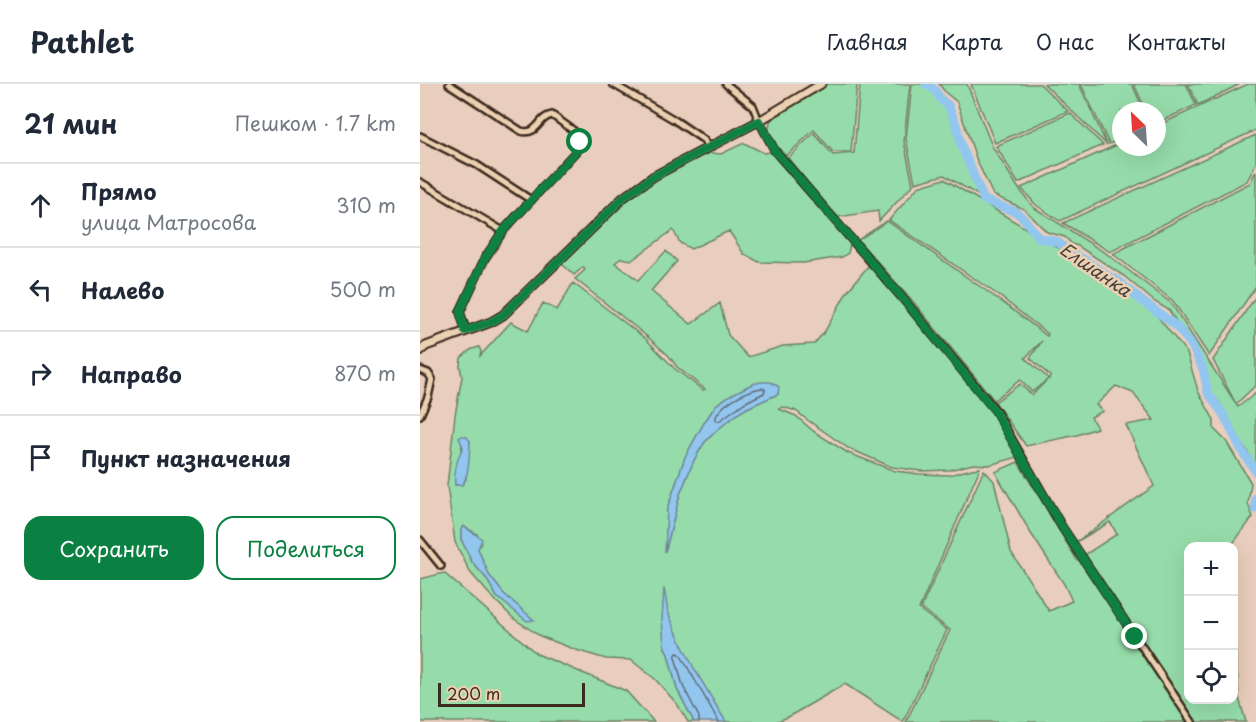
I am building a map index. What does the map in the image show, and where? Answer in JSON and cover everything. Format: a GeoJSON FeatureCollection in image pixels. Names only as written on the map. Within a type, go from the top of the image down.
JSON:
{"type":"FeatureCollection","features":[{"type":"Feature","properties":{"kind":"main road"},"geometry":{"type":"LineString","coordinates":[[420,351],[426,346],[491,322],[503,315],[624,197],[654,176],[759,121],[821,84]]}},
{"type":"Feature","properties":{"kind":"street"},"geometry":{"type":"LineString","coordinates":[[449,84],[521,131],[531,132],[550,114],[578,136],[580,142],[577,150],[503,231],[485,258],[460,312],[465,331]]}},
{"type":"Feature","properties":{"kind":"street"},"geometry":{"type":"LineString","coordinates":[[613,84],[673,119],[704,140],[708,148]]}},
{"type":"Feature","properties":{"kind":"street"},"geometry":{"type":"LineString","coordinates":[[726,84],[753,106],[775,151],[897,292],[994,410],[1062,527],[1192,722]]}},
{"type":"Feature","properties":{"kind":"street"},"geometry":{"type":"LineString","coordinates":[[420,136],[477,165],[531,200]]}},
{"type":"Feature","properties":{"kind":"street"},"geometry":{"type":"LineString","coordinates":[[420,182],[503,231]]}},
{"type":"Feature","properties":{"kind":"street"},"geometry":{"type":"LineString","coordinates":[[420,370],[428,373],[432,379],[428,397],[420,415]]}},
{"type":"Feature","properties":{"kind":"street"},"geometry":{"type":"LineString","coordinates":[[420,540],[441,566]]}},
{"type":"Feature","properties":{"kind":"green space"},"geometry":{"type":"Polygon","coordinates":[[[827,84],[857,84],[851,152],[833,152],[814,130],[786,156],[770,134],[772,118],[827,84]]]}},
{"type":"Feature","properties":{"kind":"green space"},"geometry":{"type":"Polygon","coordinates":[[[860,84],[910,84],[904,141],[913,185],[879,221],[878,211],[838,217],[788,158],[814,133],[833,155],[854,153],[860,84]]]}},
{"type":"Feature","properties":{"kind":"green space"},"geometry":{"type":"Polygon","coordinates":[[[912,84],[930,84],[951,106],[986,200],[944,175],[915,183],[906,139],[912,84]]]}},
{"type":"Feature","properties":{"kind":"green space"},"geometry":{"type":"Polygon","coordinates":[[[939,84],[967,84],[992,146],[1033,207],[1107,254],[1171,303],[1238,407],[1256,393],[1256,467],[1236,436],[1219,402],[1210,392],[1203,365],[1191,339],[1180,328],[1169,310],[1155,302],[1124,276],[1072,244],[1065,237],[1047,232],[1024,209],[993,195],[977,161],[957,102],[939,84]]]}},
{"type":"Feature","properties":{"kind":"green space"},"geometry":{"type":"Polygon","coordinates":[[[971,84],[1040,84],[1068,111],[995,143],[971,84]]]}},
{"type":"Feature","properties":{"kind":"green space"},"geometry":{"type":"Polygon","coordinates":[[[1044,84],[1079,84],[1107,145],[1044,84]]]}},
{"type":"Feature","properties":{"kind":"green space"},"geometry":{"type":"Polygon","coordinates":[[[1081,84],[1132,84],[1140,102],[1112,102],[1112,143],[1109,144],[1081,84]]]}},
{"type":"Feature","properties":{"kind":"green space"},"geometry":{"type":"Polygon","coordinates":[[[1134,84],[1186,84],[1196,105],[1166,119],[1166,102],[1142,102],[1134,84]]]}},
{"type":"Feature","properties":{"kind":"green space"},"geometry":{"type":"Polygon","coordinates":[[[1188,84],[1240,84],[1198,105],[1188,84]]]}},
{"type":"Feature","properties":{"kind":"green space"},"geometry":{"type":"Polygon","coordinates":[[[1248,84],[1256,84],[1256,130],[1060,221],[1036,205],[1021,188],[1112,147],[1112,156],[1166,156],[1166,122],[1248,84]]]}},
{"type":"Feature","properties":{"kind":"green space"},"geometry":{"type":"Polygon","coordinates":[[[1070,113],[1103,145],[1018,183],[996,146],[1070,113]]]}},
{"type":"Feature","properties":{"kind":"green space"},"geometry":{"type":"Polygon","coordinates":[[[1256,135],[1256,163],[1247,181],[1110,252],[1063,223],[1256,135]]]}},
{"type":"Feature","properties":{"kind":"green space"},"geometry":{"type":"Polygon","coordinates":[[[744,143],[764,153],[770,152],[850,244],[848,253],[842,257],[803,263],[759,262],[744,254],[729,231],[691,249],[680,243],[673,230],[632,260],[621,258],[615,263],[638,280],[666,251],[677,261],[651,291],[691,324],[720,303],[728,335],[748,357],[783,346],[814,344],[825,331],[847,292],[869,265],[912,313],[993,413],[1016,454],[1015,458],[989,465],[973,464],[949,470],[921,471],[892,467],[848,448],[796,411],[783,407],[779,409],[796,416],[813,431],[848,453],[895,471],[949,475],[980,468],[919,609],[947,630],[903,722],[845,684],[788,717],[775,722],[726,722],[680,643],[668,612],[664,592],[664,645],[677,689],[694,722],[688,722],[677,704],[655,679],[631,660],[606,659],[576,650],[540,636],[513,618],[470,572],[455,542],[447,486],[462,377],[461,358],[470,350],[479,347],[480,356],[511,322],[528,331],[543,303],[557,310],[573,283],[646,339],[675,369],[703,390],[705,389],[677,367],[669,356],[649,338],[575,279],[585,270],[583,267],[574,275],[561,263],[623,203],[650,183],[694,159],[710,153],[721,154],[744,143]],[[752,384],[716,405],[685,457],[667,510],[666,549],[680,494],[694,460],[704,443],[737,414],[778,394],[752,384]],[[470,441],[462,443],[455,474],[455,485],[462,484],[466,479],[470,441]],[[463,526],[461,539],[472,562],[486,578],[497,597],[533,620],[503,593],[489,575],[478,549],[481,543],[477,534],[463,526]]]}},
{"type":"Feature","properties":{"kind":"green space"},"geometry":{"type":"Polygon","coordinates":[[[1256,171],[1256,286],[1209,356],[1173,301],[1113,254],[1250,183],[1256,171]]]}},
{"type":"Feature","properties":{"kind":"green space"},"geometry":{"type":"Polygon","coordinates":[[[944,179],[1133,293],[1153,311],[1187,353],[1198,391],[1214,420],[1214,429],[1226,441],[1251,483],[1248,504],[1253,517],[1234,542],[1184,542],[1184,704],[1238,704],[1238,683],[1239,698],[1246,722],[906,722],[950,630],[921,608],[984,470],[994,481],[1011,552],[1049,611],[1072,601],[1064,584],[995,472],[1018,462],[1077,560],[1117,534],[1110,522],[1076,542],[1154,486],[1126,425],[1154,420],[1133,393],[1116,386],[1096,405],[1103,411],[1091,417],[1097,428],[1077,435],[1026,446],[995,402],[1020,384],[1032,395],[1048,379],[1032,392],[1020,380],[994,400],[911,299],[858,240],[887,221],[1047,336],[1048,334],[998,295],[889,220],[918,187],[944,179]],[[1042,341],[1025,358],[1049,379],[1050,376],[1030,358],[1042,341]]]}},
{"type":"Feature","properties":{"kind":"green space"},"geometry":{"type":"Polygon","coordinates":[[[1256,296],[1256,385],[1236,404],[1213,360],[1256,296]]]}},
{"type":"Feature","properties":{"kind":"green space"},"geometry":{"type":"Polygon","coordinates":[[[444,573],[537,654],[626,691],[654,722],[420,722],[420,579],[444,573]]]}},
{"type":"Feature","properties":{"kind":"water"},"geometry":{"type":"Polygon","coordinates":[[[771,382],[779,387],[778,394],[737,414],[704,443],[694,460],[680,494],[665,552],[667,510],[685,457],[704,423],[716,405],[752,384],[771,382]]]}},
{"type":"Feature","properties":{"kind":"water"},"geometry":{"type":"Polygon","coordinates":[[[466,436],[470,441],[468,470],[462,485],[455,485],[456,466],[463,447],[459,438],[466,436]]]}},
{"type":"Feature","properties":{"kind":"water"},"geometry":{"type":"Polygon","coordinates":[[[463,526],[482,539],[478,549],[489,575],[503,593],[534,620],[527,621],[497,597],[486,578],[472,562],[461,539],[463,526]]]}},
{"type":"Feature","properties":{"kind":"water"},"geometry":{"type":"Polygon","coordinates":[[[664,588],[668,612],[681,643],[726,722],[694,722],[677,689],[664,645],[662,619],[664,588]]]}},
{"type":"Feature","properties":{"kind":"waterway","name":"Елшанка"},"geometry":{"type":"LineString","coordinates":[[926,84],[935,90],[941,100],[948,105],[961,145],[984,200],[1016,212],[1039,238],[1058,242],[1069,252],[1117,280],[1176,326],[1191,344],[1203,369],[1208,393],[1223,414],[1256,472]]}},
{"type":"Feature","properties":{"kind":"waterway","name":"Елшанка"},"geometry":{"type":"LineString","coordinates":[[1255,509],[1256,498]]}},
{"type":"Feature","properties":{"kind":"route"},"geometry":{"type":"LineString","coordinates":[[580,142],[577,150],[503,231],[485,258],[460,312],[465,331],[503,315],[624,197],[654,176],[759,121],[775,151],[904,300],[994,410],[1062,527],[1135,637]]}}]}
